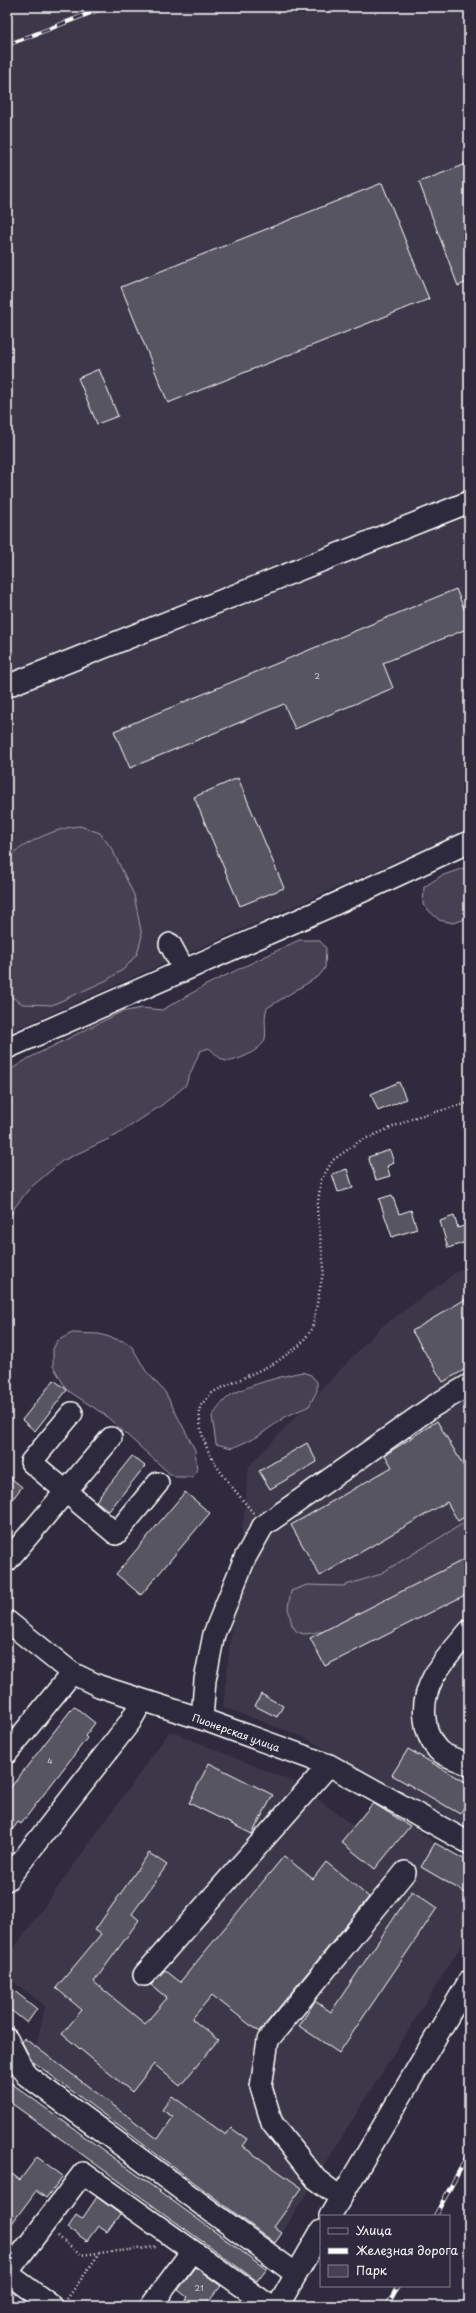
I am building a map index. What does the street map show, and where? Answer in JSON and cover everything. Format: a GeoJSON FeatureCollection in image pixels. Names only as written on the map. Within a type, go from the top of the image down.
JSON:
{"type":"FeatureCollection","features":[{"type":"Feature","properties":{"kind":"street"},"geometry":{"type":"LineString","coordinates":[[7,686],[469,502]]}},
{"type":"Feature","properties":{"kind":"street"},"geometry":{"type":"LineString","coordinates":[[7,1048],[469,842]]}},
{"type":"Feature","properties":{"kind":"street"},"geometry":{"type":"LineString","coordinates":[[170,944],[184,970]]}},
{"type":"Feature","properties":{"kind":"street"},"geometry":{"type":"LineString","coordinates":[[202,1719],[205,1680],[214,1634],[245,1558],[263,1526],[432,1407],[469,1385]]}},
{"type":"Feature","properties":{"kind":"street"},"geometry":{"type":"LineString","coordinates":[[72,1413],[31,1462],[116,1534],[158,1483]]}},
{"type":"Feature","properties":{"kind":"street"},"geometry":{"type":"LineString","coordinates":[[7,1561],[112,1438]]}},
{"type":"Feature","properties":{"kind":"street","name":"Пионерская улица"},"geometry":{"type":"LineString","coordinates":[[7,1621],[72,1673],[99,1686],[202,1719],[329,1765],[469,1843]]}},
{"type":"Feature","properties":{"kind":"street"},"geometry":{"type":"LineString","coordinates":[[469,1631],[436,1671],[426,1691],[424,1710],[427,1733],[439,1750],[469,1765]]}},
{"type":"Feature","properties":{"kind":"street"},"geometry":{"type":"LineString","coordinates":[[7,1753],[72,1673]]}},
{"type":"Feature","properties":{"kind":"street"},"geometry":{"type":"LineString","coordinates":[[7,1880],[130,1722],[142,1701]]}},
{"type":"Feature","properties":{"kind":"street"},"geometry":{"type":"LineString","coordinates":[[144,1976],[329,1765]]}},
{"type":"Feature","properties":{"kind":"street"},"geometry":{"type":"LineString","coordinates":[[341,2198],[316,2179],[272,2123],[261,2087],[268,2040],[405,1872]]}},
{"type":"Feature","properties":{"kind":"street"},"geometry":{"type":"LineString","coordinates":[[331,2215],[469,1981]]}},
{"type":"Feature","properties":{"kind":"street"},"geometry":{"type":"LineString","coordinates":[[7,2039],[26,2075],[296,2274]]}},
{"type":"Feature","properties":{"kind":"street"},"geometry":{"type":"LineString","coordinates":[[52,2306],[7,2273],[83,2173],[270,2306]]}},
{"type":"Feature","properties":{"kind":"street"},"geometry":{"type":"LineString","coordinates":[[278,2306],[320,2233]]}},
{"type":"Feature","properties":{"kind":"street"},"geometry":{"type":"LineString","coordinates":[[151,2306],[187,2247]]}},
{"type":"Feature","properties":{"kind":"path"},"geometry":{"type":"LineString","coordinates":[[263,1526],[209,1456],[200,1434],[200,1406],[213,1392],[275,1363],[300,1345],[312,1329],[324,1268],[317,1209],[321,1180],[333,1160],[360,1141],[409,1120],[469,1103]]}},
{"type":"Feature","properties":{"kind":"path"},"geometry":{"type":"LineString","coordinates":[[44,2224],[80,2255],[187,2247]]}},
{"type":"Feature","properties":{"kind":"path"},"geometry":{"type":"LineString","coordinates":[[62,2306],[99,2254]]}},
{"type":"Feature","properties":{"kind":"shaded area"},"geometry":{"type":"Polygon","coordinates":[[[7,7],[469,7],[469,829],[7,1033],[7,7]]]}},
{"type":"Feature","properties":{"kind":"shaded area"},"geometry":{"type":"Polygon","coordinates":[[[469,1263],[469,1828],[303,1737],[223,1707],[249,1466],[380,1328],[469,1263]]]}},
{"type":"Feature","properties":{"kind":"shaded area"},"geometry":{"type":"Polygon","coordinates":[[[170,1731],[294,1782],[353,1825],[378,1797],[435,1843],[469,1862],[469,1933],[282,2233],[36,2047],[45,2006],[7,1977],[7,1958],[170,1731]]]}},
{"type":"Feature","properties":{"kind":"green space"},"geometry":{"type":"Polygon","coordinates":[[[80,826],[100,833],[112,849],[134,895],[142,936],[137,954],[124,969],[107,980],[52,1005],[23,1004],[7,994],[7,857],[24,846],[51,833],[70,827],[80,826]]]}},
{"type":"Feature","properties":{"kind":"green space"},"geometry":{"type":"Polygon","coordinates":[[[469,866],[469,912],[463,920],[453,923],[439,920],[423,905],[424,887],[441,876],[469,866]]]}},
{"type":"Feature","properties":{"kind":"green space"},"geometry":{"type":"Polygon","coordinates":[[[299,940],[319,940],[326,948],[325,968],[319,976],[267,1008],[265,1016],[265,1039],[259,1047],[242,1058],[230,1061],[226,1061],[217,1056],[209,1048],[200,1051],[185,1086],[162,1105],[117,1135],[62,1161],[29,1189],[15,1207],[7,1222],[7,1072],[29,1058],[121,1012],[142,1008],[162,1010],[206,985],[299,940]]]}},
{"type":"Feature","properties":{"kind":"green space"},"geometry":{"type":"Polygon","coordinates":[[[72,1333],[99,1334],[126,1342],[132,1347],[146,1371],[165,1392],[195,1450],[197,1469],[193,1477],[176,1477],[169,1473],[105,1415],[67,1390],[53,1366],[53,1349],[57,1341],[72,1333]]]}},
{"type":"Feature","properties":{"kind":"green space"},"geometry":{"type":"Polygon","coordinates":[[[302,1372],[311,1375],[317,1382],[317,1391],[309,1406],[285,1417],[257,1437],[232,1448],[216,1444],[212,1416],[228,1397],[238,1391],[256,1384],[302,1372]]]}},
{"type":"Feature","properties":{"kind":"green space"},"geometry":{"type":"Polygon","coordinates":[[[469,1520],[469,1557],[332,1630],[305,1634],[297,1632],[292,1625],[288,1608],[291,1591],[307,1585],[343,1586],[378,1575],[469,1520]]]}},
{"type":"Feature","properties":{"kind":"building"},"geometry":{"type":"Polygon","coordinates":[[[469,163],[469,281],[458,286],[419,182],[469,163]]]}},
{"type":"Feature","properties":{"kind":"building"},"geometry":{"type":"Polygon","coordinates":[[[382,183],[429,299],[168,403],[121,287],[382,183]]]}},
{"type":"Feature","properties":{"kind":"building"},"geometry":{"type":"Polygon","coordinates":[[[99,369],[118,416],[97,424],[78,378],[99,369]]]}},
{"type":"Feature","properties":{"kind":"building"},"geometry":{"type":"Polygon","coordinates":[[[456,589],[469,621],[469,628],[383,663],[393,688],[295,729],[284,704],[130,768],[114,731],[456,589]]]}},
{"type":"Feature","properties":{"kind":"building"},"geometry":{"type":"Polygon","coordinates":[[[238,778],[284,888],[240,906],[194,797],[238,778]]]}},
{"type":"Feature","properties":{"kind":"building"},"geometry":{"type":"Polygon","coordinates":[[[399,1082],[406,1099],[378,1111],[371,1094],[399,1082]]]}},
{"type":"Feature","properties":{"kind":"building"},"geometry":{"type":"Polygon","coordinates":[[[390,1150],[394,1163],[387,1166],[390,1176],[376,1180],[368,1157],[390,1150]]]}},
{"type":"Feature","properties":{"kind":"building"},"geometry":{"type":"Polygon","coordinates":[[[347,1169],[353,1188],[338,1192],[332,1174],[347,1169]]]}},
{"type":"Feature","properties":{"kind":"building"},"geometry":{"type":"Polygon","coordinates":[[[392,1195],[399,1214],[411,1210],[417,1229],[392,1237],[379,1199],[392,1195]]]}},
{"type":"Feature","properties":{"kind":"building"},"geometry":{"type":"Polygon","coordinates":[[[454,1216],[458,1228],[469,1224],[469,1241],[448,1248],[440,1221],[454,1216]]]}},
{"type":"Feature","properties":{"kind":"building"},"geometry":{"type":"Polygon","coordinates":[[[469,1297],[469,1367],[443,1382],[412,1331],[469,1297]]]}},
{"type":"Feature","properties":{"kind":"building"},"geometry":{"type":"Polygon","coordinates":[[[54,1380],[67,1390],[35,1431],[22,1420],[54,1380]]]}},
{"type":"Feature","properties":{"kind":"building"},"geometry":{"type":"Polygon","coordinates":[[[437,1421],[469,1475],[469,1514],[458,1521],[447,1502],[320,1576],[291,1525],[392,1467],[385,1455],[437,1421]]]}},
{"type":"Feature","properties":{"kind":"building"},"geometry":{"type":"Polygon","coordinates":[[[307,1443],[317,1462],[270,1489],[259,1471],[307,1443]]]}},
{"type":"Feature","properties":{"kind":"building"},"geometry":{"type":"Polygon","coordinates":[[[132,1456],[145,1466],[109,1511],[96,1501],[132,1456]]]}},
{"type":"Feature","properties":{"kind":"building"},"geometry":{"type":"Polygon","coordinates":[[[7,1475],[22,1487],[7,1506],[7,1475]]]}},
{"type":"Feature","properties":{"kind":"building"},"geometry":{"type":"Polygon","coordinates":[[[185,1492],[210,1513],[141,1595],[116,1574],[185,1492]]]}},
{"type":"Feature","properties":{"kind":"building"},"geometry":{"type":"Polygon","coordinates":[[[469,1557],[469,1593],[325,1666],[310,1638],[469,1557]]]}},
{"type":"Feature","properties":{"kind":"building"},"geometry":{"type":"Polygon","coordinates":[[[261,1694],[283,1706],[277,1717],[255,1706],[261,1694]]]}},
{"type":"Feature","properties":{"kind":"building"},"geometry":{"type":"Polygon","coordinates":[[[74,1706],[95,1723],[85,1736],[87,1738],[21,1824],[18,1822],[7,1837],[7,1792],[74,1706]]]}},
{"type":"Feature","properties":{"kind":"building"},"geometry":{"type":"Polygon","coordinates":[[[408,1749],[469,1784],[469,1799],[460,1814],[392,1775],[408,1749]]]}},
{"type":"Feature","properties":{"kind":"building"},"geometry":{"type":"Polygon","coordinates":[[[209,1763],[273,1795],[252,1834],[189,1803],[209,1763]]]}},
{"type":"Feature","properties":{"kind":"building"},"geometry":{"type":"Polygon","coordinates":[[[373,1803],[410,1826],[375,1869],[341,1842],[373,1803]]]}},
{"type":"Feature","properties":{"kind":"building"},"geometry":{"type":"Polygon","coordinates":[[[435,1843],[469,1862],[469,1895],[421,1867],[435,1843]]]}},
{"type":"Feature","properties":{"kind":"building"},"geometry":{"type":"Polygon","coordinates":[[[149,1853],[167,1865],[132,1914],[139,1920],[94,1982],[145,2024],[167,1998],[151,1985],[165,1970],[180,1982],[284,1856],[313,1879],[326,1862],[369,1897],[259,2032],[212,1995],[192,2019],[218,2040],[180,2086],[154,2064],[132,2092],[62,2034],[82,2010],[56,1988],[101,1934],[95,1930],[149,1853]]]}},
{"type":"Feature","properties":{"kind":"building"},"geometry":{"type":"Polygon","coordinates":[[[412,1891],[437,1908],[339,2053],[299,2026],[315,2001],[331,2012],[412,1891]]]}},
{"type":"Feature","properties":{"kind":"building"},"geometry":{"type":"Polygon","coordinates":[[[7,1985],[37,2009],[27,2023],[7,2007],[7,1985]]]}},
{"type":"Feature","properties":{"kind":"building"},"geometry":{"type":"Polygon","coordinates":[[[24,2038],[158,2139],[173,2117],[162,2110],[172,2096],[226,2135],[231,2128],[247,2139],[242,2146],[302,2188],[274,2227],[282,2233],[275,2243],[32,2061],[22,2042],[24,2038]]]}},
{"type":"Feature","properties":{"kind":"building"},"geometry":{"type":"Polygon","coordinates":[[[7,2080],[266,2269],[257,2281],[7,2100],[7,2080]]]}},
{"type":"Feature","properties":{"kind":"building"},"geometry":{"type":"Polygon","coordinates":[[[37,2157],[63,2176],[46,2198],[36,2191],[7,2230],[7,2182],[12,2174],[20,2180],[37,2157]]]}},
{"type":"Feature","properties":{"kind":"building"},"geometry":{"type":"Polygon","coordinates":[[[97,2197],[120,2214],[107,2232],[98,2226],[87,2241],[68,2228],[76,2215],[82,2219],[97,2197]]]}},
{"type":"Feature","properties":{"kind":"building"},"geometry":{"type":"Polygon","coordinates":[[[195,2267],[221,2286],[205,2306],[181,2306],[187,2297],[178,2290],[195,2267]]]}},
{"type":"Feature","properties":{"kind":"railway"},"geometry":{"type":"LineString","coordinates":[[7,45],[106,7]]}},
{"type":"Feature","properties":{"kind":"railway"},"geometry":{"type":"LineString","coordinates":[[436,2215],[469,2153]]}},
{"type":"Feature","properties":{"kind":"railway"},"geometry":{"type":"LineString","coordinates":[[387,2306],[397,2287]]}}]}
